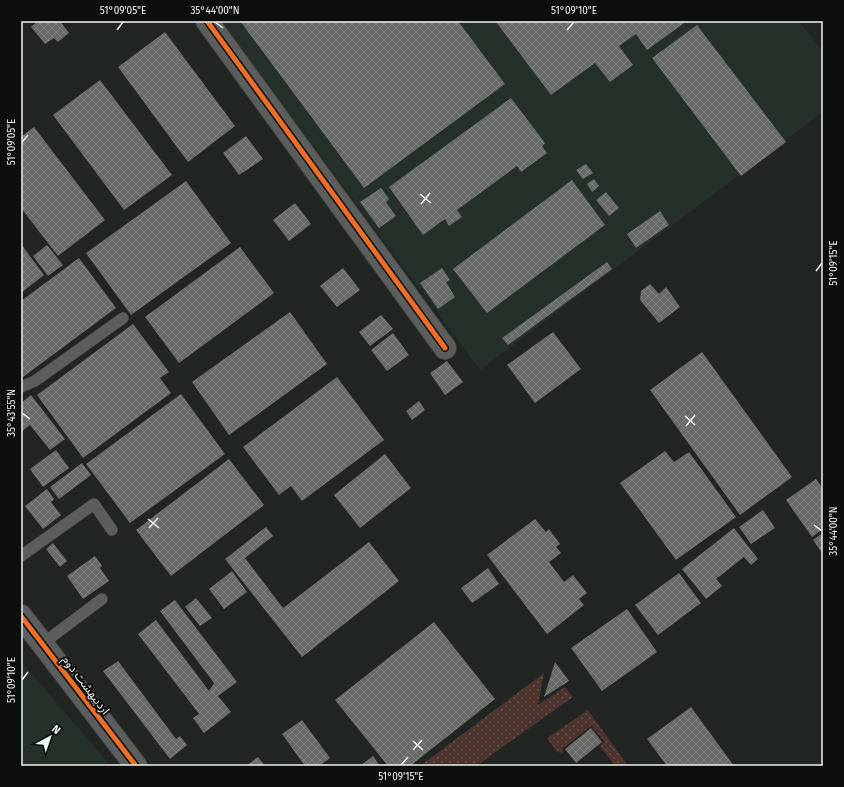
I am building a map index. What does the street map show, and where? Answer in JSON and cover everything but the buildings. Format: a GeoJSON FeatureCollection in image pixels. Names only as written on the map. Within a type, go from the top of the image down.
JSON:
{"type":"FeatureCollection","features":[{"type":"Feature","properties":{"kind":"street"},"geometry":{"type":"LineString","coordinates":[[207,21],[445,348]]}},
{"type":"Feature","properties":{"kind":"street","name":"اردیبهشت دوم"},"geometry":{"type":"LineString","coordinates":[[21,616],[136,766]]}},
{"type":"Feature","properties":{"kind":"lane"},"geometry":{"type":"LineString","coordinates":[[21,387],[35,381],[123,318]]}},
{"type":"Feature","properties":{"kind":"lane"},"geometry":{"type":"LineString","coordinates":[[21,556],[94,504],[112,530]]}},
{"type":"Feature","properties":{"kind":"lane"},"geometry":{"type":"LineString","coordinates":[[42,644],[102,599]]}},
{"type":"Feature","properties":{"kind":"shaded area"},"geometry":{"type":"Polygon","coordinates":[[[221,21],[799,21],[823,52],[823,112],[480,370],[221,21]]]}},
{"type":"Feature","properties":{"kind":"shaded area"},"geometry":{"type":"Polygon","coordinates":[[[21,661],[111,766],[21,766],[21,661]]]}},
{"type":"Feature","properties":{"kind":"shaded area"},"geometry":{"type":"Polygon","coordinates":[[[544,673],[538,705],[565,687],[573,697],[476,766],[420,766],[544,673]]]}},
{"type":"Feature","properties":{"kind":"shaded area"},"geometry":{"type":"Polygon","coordinates":[[[588,710],[628,766],[615,766],[600,746],[605,742],[591,726],[562,749],[564,753],[557,752],[547,738],[588,710]]]}},
{"type":"Feature","properties":{"kind":"cycle path"},"geometry":{"type":"LineString","coordinates":[[207,21],[445,348]]}},
{"type":"Feature","properties":{"kind":"cycle path"},"geometry":{"type":"LineString","coordinates":[[21,616],[136,766]]}}]}
